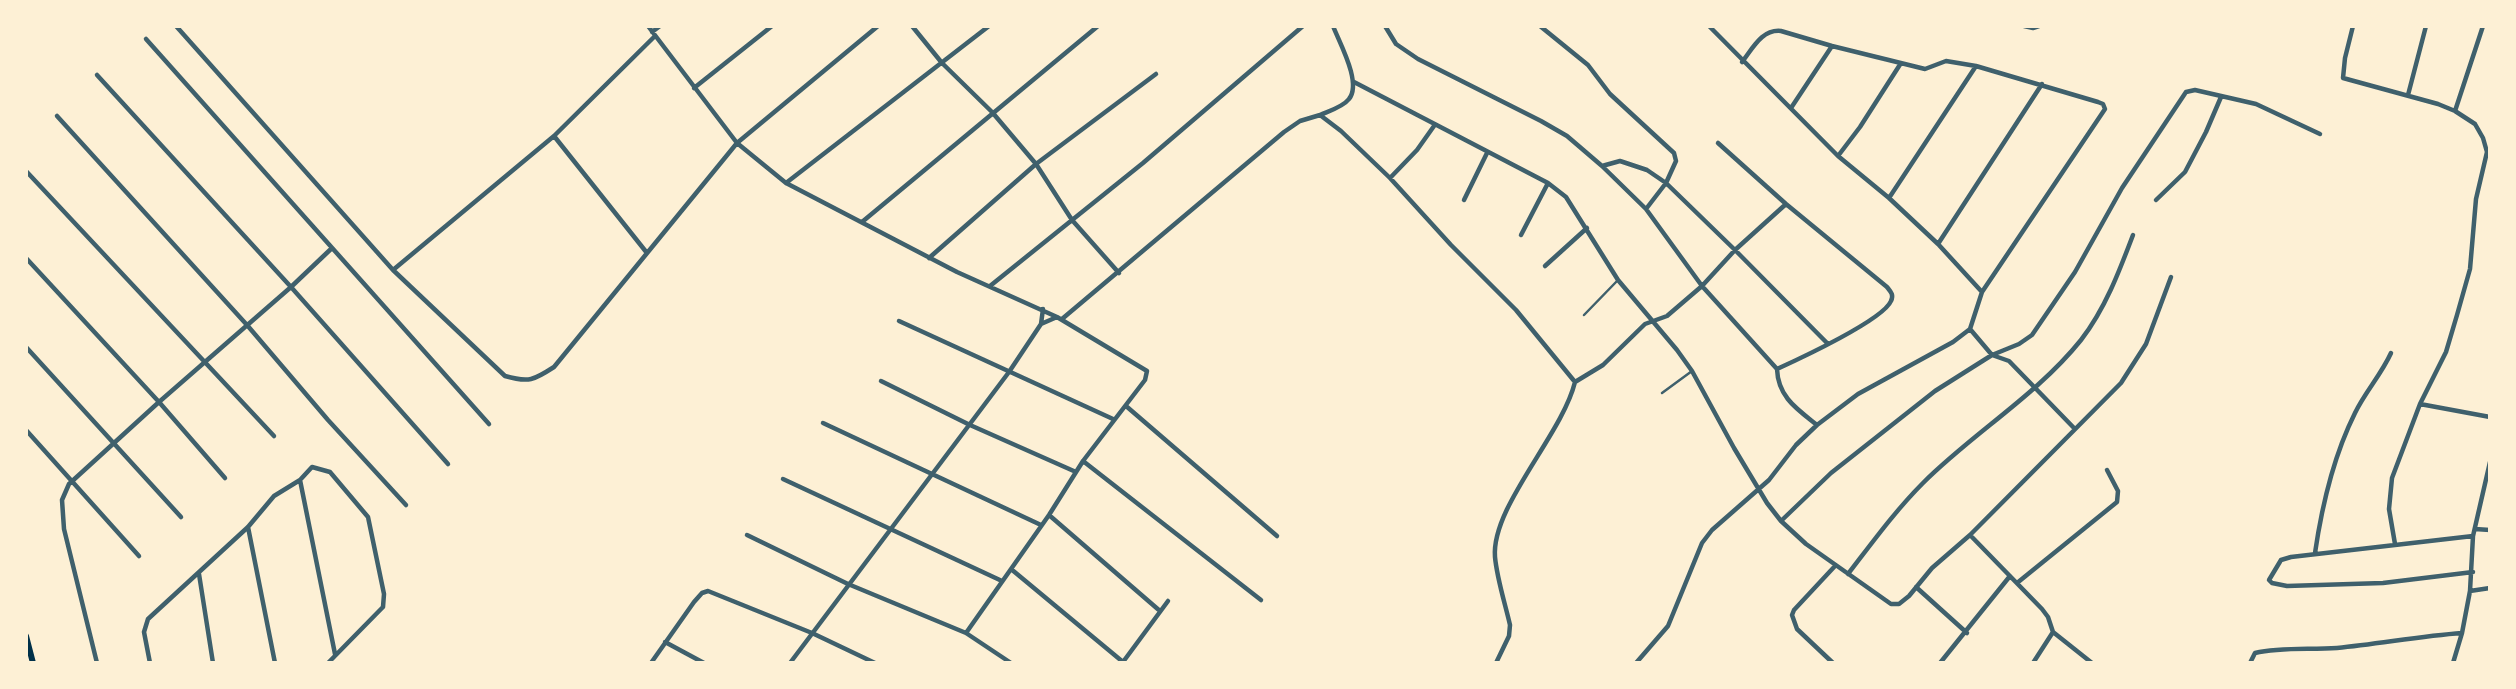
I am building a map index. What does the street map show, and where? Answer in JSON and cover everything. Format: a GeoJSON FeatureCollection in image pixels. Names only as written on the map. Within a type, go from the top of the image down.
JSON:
{"type":"FeatureCollection","features":[{"type":"Feature","properties":{"kind":"main road"},"geometry":{"type":"LineString","coordinates":[[26,636],[33,663]]}},
{"type":"Feature","properties":{"kind":"street"},"geometry":{"type":"LineString","coordinates":[[176,26],[393,270],[505,376],[521,381],[534,380],[554,367],[737,143],[878,26]]}},
{"type":"Feature","properties":{"kind":"street"},"geometry":{"type":"LineString","coordinates":[[648,26],[737,143],[786,183],[929,258],[1042,309],[1145,369],[1148,374],[1083,461],[1049,515],[965,634]]}},
{"type":"Feature","properties":{"kind":"street"},"geometry":{"type":"LineString","coordinates":[[393,270],[554,136],[660,26]]}},
{"type":"Feature","properties":{"kind":"street"},"geometry":{"type":"LineString","coordinates":[[694,88],[772,26]]}},
{"type":"Feature","properties":{"kind":"street"},"geometry":{"type":"LineString","coordinates":[[912,26],[942,63],[992,112],[1035,164],[1072,220],[1119,273]]}},
{"type":"Feature","properties":{"kind":"street"},"geometry":{"type":"LineString","coordinates":[[786,183],[989,26]]}},
{"type":"Feature","properties":{"kind":"street"},"geometry":{"type":"LineString","coordinates":[[862,222],[1097,26]]}},
{"type":"Feature","properties":{"kind":"street"},"geometry":{"type":"LineString","coordinates":[[990,286],[1143,163],[1303,26]]}},
{"type":"Feature","properties":{"kind":"street"},"geometry":{"type":"LineString","coordinates":[[1041,324],[1059,318],[1119,273],[1284,132],[1300,121],[1320,115],[1350,99],[1354,82],[1333,26]]}},
{"type":"Feature","properties":{"kind":"street"},"geometry":{"type":"LineString","coordinates":[[1384,26],[1395,44],[1418,59],[1567,136],[1602,166],[1646,209],[1702,286],[1777,369],[1782,392],[1790,403],[1817,425]]}},
{"type":"Feature","properties":{"kind":"street"},"geometry":{"type":"LineString","coordinates":[[1540,26],[1588,65],[1610,94],[1674,153],[1676,160],[1666,183],[1646,209]]}},
{"type":"Feature","properties":{"kind":"street"},"geometry":{"type":"LineString","coordinates":[[1709,26],[1838,156],[1889,198],[1938,244],[1982,292]]}},
{"type":"Feature","properties":{"kind":"street"},"geometry":{"type":"LineString","coordinates":[[2024,26],[2039,26]]}},
{"type":"Feature","properties":{"kind":"street"},"geometry":{"type":"LineString","coordinates":[[2353,26],[2343,78],[2455,111],[2475,124],[2487,152],[2476,199],[2470,269],[2446,352],[2420,404],[2392,478],[2389,509],[2395,544]]}},
{"type":"Feature","properties":{"kind":"street"},"geometry":{"type":"LineString","coordinates":[[2408,95],[2426,26]]}},
{"type":"Feature","properties":{"kind":"street"},"geometry":{"type":"LineString","coordinates":[[2455,111],[2483,26]]}},
{"type":"Feature","properties":{"kind":"street"},"geometry":{"type":"LineString","coordinates":[[1636,663],[1666,629],[1702,544],[1712,530],[1760,489],[1796,445],[1817,425],[1877,381],[1953,342],[1970,328],[1982,292],[2103,114],[2103,104],[1976,66],[1946,61],[1925,69],[1773,30],[1766,33],[1742,62]]}},
{"type":"Feature","properties":{"kind":"street"},"geometry":{"type":"LineString","coordinates":[[146,39],[489,424]]}},
{"type":"Feature","properties":{"kind":"street"},"geometry":{"type":"LineString","coordinates":[[1791,108],[1832,46]]}},
{"type":"Feature","properties":{"kind":"street"},"geometry":{"type":"LineString","coordinates":[[1838,156],[1901,63]]}},
{"type":"Feature","properties":{"kind":"street"},"geometry":{"type":"LineString","coordinates":[[1889,198],[1976,66]]}},
{"type":"Feature","properties":{"kind":"street"},"geometry":{"type":"LineString","coordinates":[[929,258],[1035,164],[1156,74]]}},
{"type":"Feature","properties":{"kind":"street"},"geometry":{"type":"LineString","coordinates":[[97,75],[291,287],[447,464]]}},
{"type":"Feature","properties":{"kind":"street"},"geometry":{"type":"LineString","coordinates":[[1354,82],[1548,183],[1566,197],[1618,281],[1692,371],[1734,448],[1781,521],[1806,544],[1886,601],[1899,604],[1932,568],[1970,535],[2121,383],[2146,344],[2171,277]]}},
{"type":"Feature","properties":{"kind":"street"},"geometry":{"type":"LineString","coordinates":[[1938,244],[2042,84]]}},
{"type":"Feature","properties":{"kind":"street"},"geometry":{"type":"LineString","coordinates":[[1781,521],[1831,473],[1935,391],[1992,355],[2019,344],[2032,335],[2075,272],[2122,188],[2182,96],[2195,90],[2256,104],[2320,134]]}},
{"type":"Feature","properties":{"kind":"street"},"geometry":{"type":"LineString","coordinates":[[2156,200],[2185,172],[2221,97]]}},
{"type":"Feature","properties":{"kind":"street"},"geometry":{"type":"LineString","coordinates":[[1320,115],[1341,131],[1390,178],[1451,245],[1516,310],[1575,382]]}},
{"type":"Feature","properties":{"kind":"street"},"geometry":{"type":"LineString","coordinates":[[57,116],[406,505]]}},
{"type":"Feature","properties":{"kind":"street"},"geometry":{"type":"LineString","coordinates":[[1390,178],[1417,150],[1434,125]]}},
{"type":"Feature","properties":{"kind":"street"},"geometry":{"type":"LineString","coordinates":[[554,136],[647,253]]}},
{"type":"Feature","properties":{"kind":"street"},"geometry":{"type":"LineString","coordinates":[[1718,143],[1892,294],[1893,299],[1889,305],[1857,328],[1777,369]]}},
{"type":"Feature","properties":{"kind":"street"},"geometry":{"type":"LineString","coordinates":[[1464,200],[1487,153]]}},
{"type":"Feature","properties":{"kind":"street"},"geometry":{"type":"LineString","coordinates":[[1602,166],[1620,161],[1647,170],[1666,183],[1828,345]]}},
{"type":"Feature","properties":{"kind":"street"},"geometry":{"type":"LineString","coordinates":[[26,171],[274,436]]}},
{"type":"Feature","properties":{"kind":"street"},"geometry":{"type":"LineString","coordinates":[[1521,235],[1548,183]]}},
{"type":"Feature","properties":{"kind":"street"},"geometry":{"type":"LineString","coordinates":[[1496,663],[1510,625],[1495,556],[1496,537],[1511,503],[1566,409],[1575,382],[1603,365],[1638,329],[1667,316],[1702,286],[1735,250],[1786,204]]}},
{"type":"Feature","properties":{"kind":"street"},"geometry":{"type":"LineString","coordinates":[[1545,266],[1587,228]]}},
{"type":"Feature","properties":{"kind":"street"},"geometry":{"type":"LineString","coordinates":[[1849,574],[1885,526],[1925,480],[2035,387],[2080,340],[2113,287],[2133,235]]}},
{"type":"Feature","properties":{"kind":"street"},"geometry":{"type":"LineString","coordinates":[[96,663],[64,529],[64,491],[159,402],[332,248]]}},
{"type":"Feature","properties":{"kind":"street"},"geometry":{"type":"LineString","coordinates":[[26,258],[225,478]]}},
{"type":"Feature","properties":{"kind":"street"},"geometry":{"type":"LineString","coordinates":[[790,663],[1009,372],[1041,324],[1042,309]]}},
{"type":"Feature","properties":{"kind":"street"},"geometry":{"type":"LineString","coordinates":[[899,321],[1113,419]]}},
{"type":"Feature","properties":{"kind":"street"},"geometry":{"type":"LineString","coordinates":[[1970,328],[1992,355],[2009,361],[2074,428]]}},
{"type":"Feature","properties":{"kind":"street"},"geometry":{"type":"LineString","coordinates":[[26,347],[181,517]]}},
{"type":"Feature","properties":{"kind":"street"},"geometry":{"type":"LineString","coordinates":[[2315,553],[2322,508],[2337,454],[2356,411],[2391,353]]}},
{"type":"Feature","properties":{"kind":"street"},"geometry":{"type":"LineString","coordinates":[[881,381],[970,425],[1076,472]]}},
{"type":"Feature","properties":{"kind":"street"},"geometry":{"type":"LineString","coordinates":[[2420,404],[2490,417]]}},
{"type":"Feature","properties":{"kind":"street"},"geometry":{"type":"LineString","coordinates":[[1126,406],[1278,536]]}},
{"type":"Feature","properties":{"kind":"street"},"geometry":{"type":"LineString","coordinates":[[823,423],[1041,525]]}},
{"type":"Feature","properties":{"kind":"street"},"geometry":{"type":"LineString","coordinates":[[26,430],[139,556]]}},
{"type":"Feature","properties":{"kind":"street"},"geometry":{"type":"LineString","coordinates":[[1083,461],[1261,600]]}},
{"type":"Feature","properties":{"kind":"street"},"geometry":{"type":"LineString","coordinates":[[2453,663],[2470,591],[2473,536],[2490,462]]}},
{"type":"Feature","properties":{"kind":"street"},"geometry":{"type":"LineString","coordinates":[[150,663],[145,625],[248,527],[274,496],[300,480],[312,467],[330,472],[368,517],[384,601],[383,607],[328,663]]}},
{"type":"Feature","properties":{"kind":"street"},"geometry":{"type":"LineString","coordinates":[[2017,583],[2117,502],[2118,491],[2107,470]]}},
{"type":"Feature","properties":{"kind":"street"},"geometry":{"type":"LineString","coordinates":[[783,479],[1002,581]]}},
{"type":"Feature","properties":{"kind":"street"},"geometry":{"type":"LineString","coordinates":[[300,480],[335,654]]}},
{"type":"Feature","properties":{"kind":"street"},"geometry":{"type":"LineString","coordinates":[[1049,515],[1160,611]]}},
{"type":"Feature","properties":{"kind":"street"},"geometry":{"type":"LineString","coordinates":[[248,527],[275,663]]}},
{"type":"Feature","properties":{"kind":"street"},"geometry":{"type":"LineString","coordinates":[[2475,529],[2490,530]]}},
{"type":"Feature","properties":{"kind":"street"},"geometry":{"type":"LineString","coordinates":[[747,535],[965,634],[1011,663]]}},
{"type":"Feature","properties":{"kind":"street"},"geometry":{"type":"LineString","coordinates":[[1970,535],[2048,617],[2053,632],[2092,663]]}},
{"type":"Feature","properties":{"kind":"street"},"geometry":{"type":"LineString","coordinates":[[2473,536],[2315,553],[2281,560],[2269,580],[2287,586],[2383,583],[2473,572]]}},
{"type":"Feature","properties":{"kind":"street"},"geometry":{"type":"LineString","coordinates":[[1833,663],[1797,629],[1792,615],[1835,566]]}},
{"type":"Feature","properties":{"kind":"street"},"geometry":{"type":"LineString","coordinates":[[1012,569],[1123,663],[1168,601]]}},
{"type":"Feature","properties":{"kind":"street"},"geometry":{"type":"LineString","coordinates":[[199,574],[213,663]]}},
{"type":"Feature","properties":{"kind":"street"},"geometry":{"type":"LineString","coordinates":[[1940,663],[1967,633],[2010,576]]}},
{"type":"Feature","properties":{"kind":"street"},"geometry":{"type":"LineString","coordinates":[[1916,587],[1967,633]]}},
{"type":"Feature","properties":{"kind":"street"},"geometry":{"type":"LineString","coordinates":[[2470,591],[2490,589]]}},
{"type":"Feature","properties":{"kind":"street"},"geometry":{"type":"LineString","coordinates":[[650,663],[702,593],[708,591],[812,633],[875,663]]}},
{"type":"Feature","properties":{"kind":"street"},"geometry":{"type":"LineString","coordinates":[[2033,663],[2053,632]]}},
{"type":"Feature","properties":{"kind":"street"},"geometry":{"type":"LineString","coordinates":[[2250,663],[2255,653],[2265,650],[2368,645],[2420,636],[2462,633]]}},
{"type":"Feature","properties":{"kind":"street"},"geometry":{"type":"LineString","coordinates":[[666,642],[704,663]]}},
{"type":"Feature","properties":{"kind":"lane"},"geometry":{"type":"LineString","coordinates":[[1584,314],[1618,281]]}},
{"type":"Feature","properties":{"kind":"lane"},"geometry":{"type":"LineString","coordinates":[[1662,393],[1692,371]]}}]}
